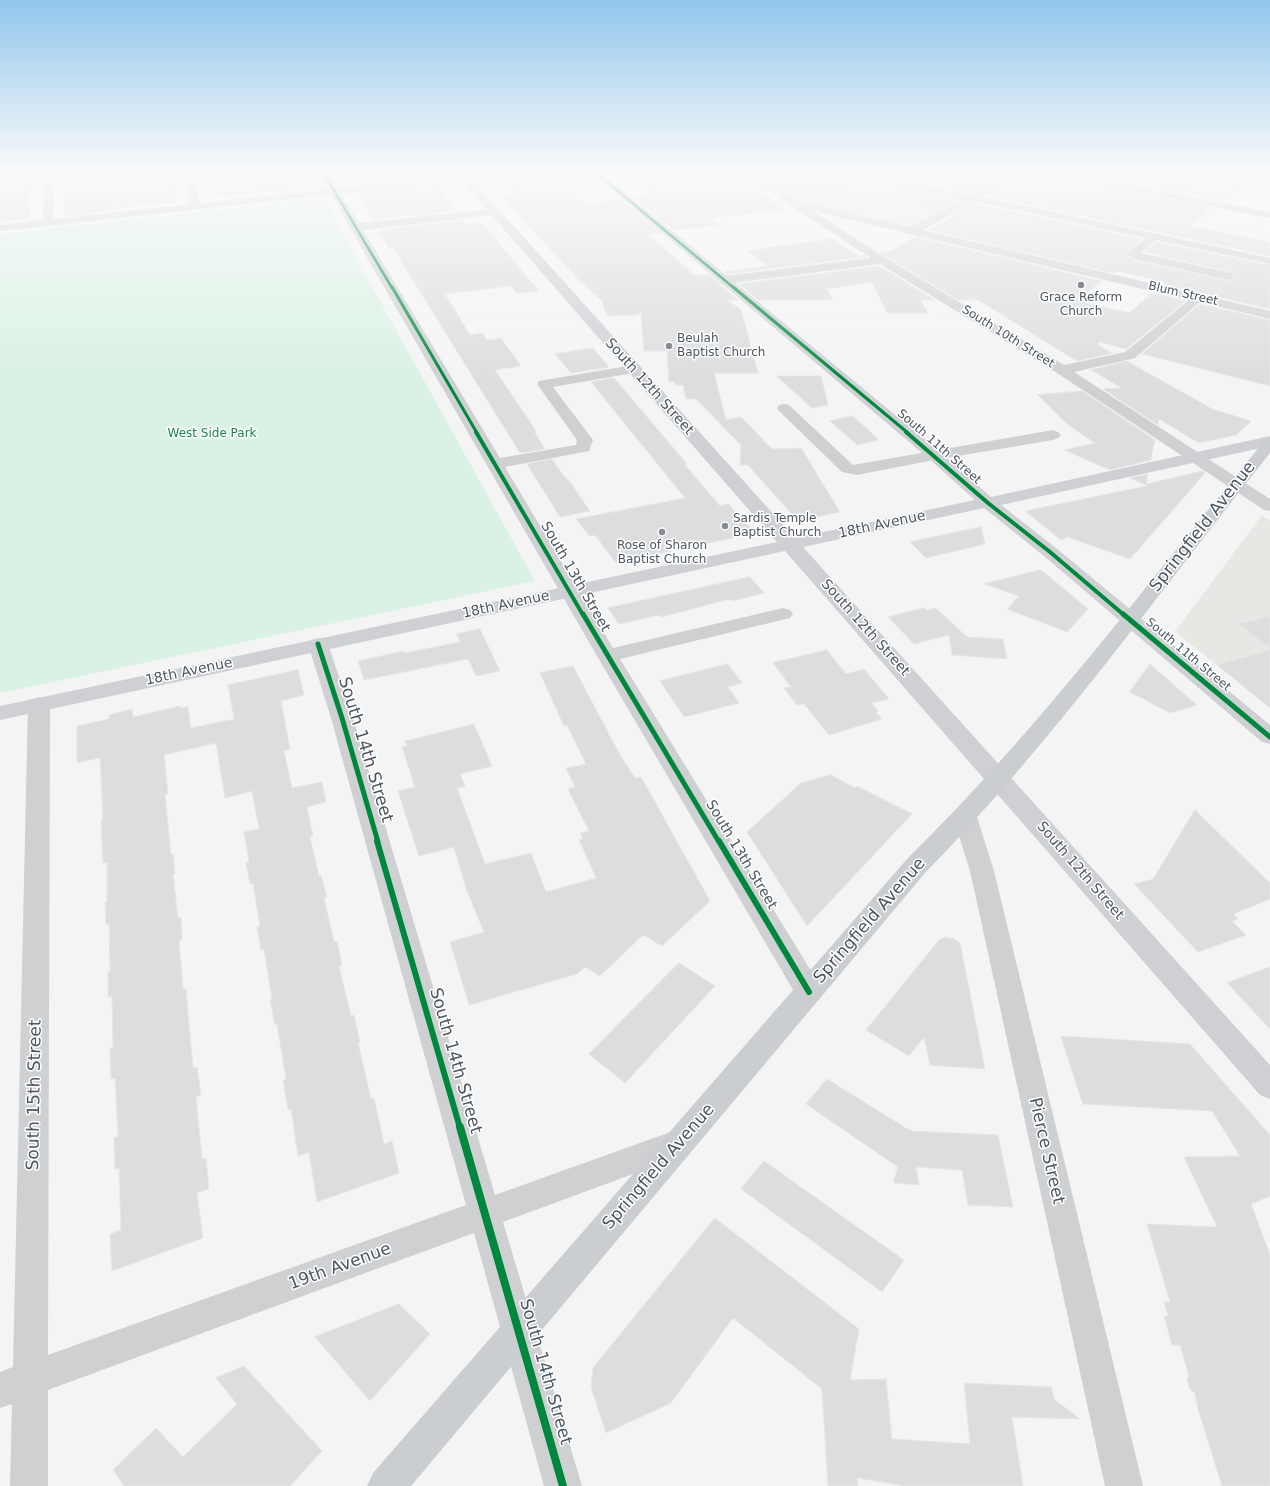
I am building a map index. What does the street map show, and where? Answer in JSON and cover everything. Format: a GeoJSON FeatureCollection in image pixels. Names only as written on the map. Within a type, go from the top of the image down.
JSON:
{"type":"FeatureCollection","features":[{"type":"Feature","properties":{"kind":"main road","name":"Springfield Avenue"},"geometry":{"type":"LineString","coordinates":[[386,1486],[916,866],[965,817],[1000,779],[1131,620],[1270,442]]}},
{"type":"Feature","properties":{"kind":"street","name":"South 13th Street"},"geometry":{"type":"LineString","coordinates":[[364,241],[607,656],[809,992]]}},
{"type":"Feature","properties":{"kind":"street","name":"South 12th Street"},"geometry":{"type":"LineString","coordinates":[[520,241],[1000,779],[1270,1086]]}},
{"type":"Feature","properties":{"kind":"street","name":"South 11th Street"},"geometry":{"type":"LineString","coordinates":[[679,241],[934,455],[988,503],[1131,620],[1270,737]]}},
{"type":"Feature","properties":{"kind":"street","name":"South 10th Street"},"geometry":{"type":"LineString","coordinates":[[853,241],[1062,370],[1270,506]]}},
{"type":"Feature","properties":{"kind":"street","name":"Blum Street"},"geometry":{"type":"LineString","coordinates":[[957,241],[1270,315]]}},
{"type":"Feature","properties":{"kind":"street"},"geometry":{"type":"LineString","coordinates":[[1148,241],[1133,254],[1139,257],[1228,276]]}},
{"type":"Feature","properties":{"kind":"street"},"geometry":{"type":"LineString","coordinates":[[1179,241],[1270,261]]}},
{"type":"Feature","properties":{"kind":"street"},"geometry":{"type":"LineString","coordinates":[[725,280],[882,260]]}},
{"type":"Feature","properties":{"kind":"street"},"geometry":{"type":"LineString","coordinates":[[1062,370],[1130,356],[1198,298]]}},
{"type":"Feature","properties":{"kind":"street"},"geometry":{"type":"LineString","coordinates":[[494,464],[583,448],[585,440],[544,384],[633,369]]}},
{"type":"Feature","properties":{"kind":"street"},"geometry":{"type":"LineString","coordinates":[[784,408],[848,469],[857,470],[934,455],[1053,436]]}},
{"type":"Feature","properties":{"kind":"street","name":"18th Avenue"},"geometry":{"type":"LineString","coordinates":[[0,713],[1270,442]]}},
{"type":"Feature","properties":{"kind":"street"},"geometry":{"type":"LineString","coordinates":[[607,656],[783,614]]}},
{"type":"Feature","properties":{"kind":"street","name":"South 14th Street"},"geometry":{"type":"LineString","coordinates":[[318,644],[342,718],[563,1486]]}},
{"type":"Feature","properties":{"kind":"street","name":"South 15th Street"},"geometry":{"type":"LineString","coordinates":[[29,1486],[16,1384],[39,704]]}},
{"type":"Feature","properties":{"kind":"street","name":"Pierce Street"},"geometry":{"type":"LineString","coordinates":[[965,817],[982,871],[1124,1486]]}},
{"type":"Feature","properties":{"kind":"street","name":"19th Avenue"},"geometry":{"type":"LineString","coordinates":[[16,1384],[680,1143]]}},
{"type":"Feature","properties":{"kind":"shaded area"},"geometry":{"type":"Polygon","coordinates":[[[1262,515],[1270,521],[1270,708],[1178,634],[1176,630],[1262,515]]]}},
{"type":"Feature","properties":{"kind":"green space","name":"West Side Park"},"geometry":{"type":"Polygon","coordinates":[[[0,241],[347,241],[535,581],[0,693],[0,241]]]}},
{"type":"Feature","properties":{"kind":"building"},"geometry":{"type":"Polygon","coordinates":[[[385,241],[497,241],[539,291],[517,293],[511,286],[445,294],[470,335],[482,333],[487,340],[501,338],[521,366],[495,370],[536,431],[534,431],[545,449],[520,453],[393,248],[389,248],[385,241]]]}},
{"type":"Feature","properties":{"kind":"building"},"geometry":{"type":"Polygon","coordinates":[[[543,241],[656,241],[696,276],[709,274],[738,300],[728,300],[741,310],[758,373],[714,373],[726,420],[741,417],[772,449],[801,448],[840,512],[798,521],[748,465],[740,465],[741,445],[696,399],[686,399],[683,385],[675,385],[675,382],[669,382],[667,351],[644,351],[641,312],[638,315],[607,316],[602,301],[577,278],[543,241]]]}},
{"type":"Feature","properties":{"kind":"building"},"geometry":{"type":"Polygon","coordinates":[[[815,241],[836,241],[860,256],[864,255],[867,257],[727,274],[725,272],[768,266],[747,251],[815,241]]]}},
{"type":"Feature","properties":{"kind":"building"},"geometry":{"type":"Polygon","coordinates":[[[908,241],[934,241],[1102,281],[1077,300],[1129,313],[1152,293],[1186,301],[1126,349],[1099,342],[1098,345],[1112,353],[1077,361],[978,300],[971,298],[973,300],[958,300],[880,253],[890,251],[908,241]]]}},
{"type":"Feature","properties":{"kind":"building"},"geometry":{"type":"Polygon","coordinates":[[[978,241],[1139,241],[1126,253],[1128,257],[1139,261],[1228,281],[1235,277],[1232,272],[1144,252],[1156,242],[1270,265],[1270,309],[1163,284],[1165,282],[1116,271],[1113,273],[978,241]]]}},
{"type":"Feature","properties":{"kind":"building"},"geometry":{"type":"Polygon","coordinates":[[[1201,241],[1270,242],[1270,256],[1201,241]]]}},
{"type":"Feature","properties":{"kind":"building"},"geometry":{"type":"Polygon","coordinates":[[[880,266],[935,300],[921,300],[928,313],[887,313],[872,282],[827,289],[833,300],[758,300],[739,284],[880,266]]]}},
{"type":"Feature","properties":{"kind":"building"},"geometry":{"type":"Polygon","coordinates":[[[1200,304],[1270,320],[1270,386],[1142,354],[1200,304]]]}},
{"type":"Feature","properties":{"kind":"building"},"geometry":{"type":"Polygon","coordinates":[[[593,348],[609,367],[571,373],[555,354],[593,348]]]}},
{"type":"Feature","properties":{"kind":"building"},"geometry":{"type":"Polygon","coordinates":[[[1127,361],[1212,409],[1251,421],[1236,435],[1199,443],[1159,419],[1158,425],[1103,389],[1122,388],[1091,370],[1127,361]]]}},
{"type":"Feature","properties":{"kind":"building"},"geometry":{"type":"Polygon","coordinates":[[[777,376],[821,376],[828,405],[812,408],[777,376]]]}},
{"type":"Feature","properties":{"kind":"building"},"geometry":{"type":"Polygon","coordinates":[[[614,378],[687,464],[684,464],[720,506],[728,504],[755,533],[616,563],[595,535],[589,536],[576,519],[685,498],[591,382],[614,378]]]}},
{"type":"Feature","properties":{"kind":"building"},"geometry":{"type":"Polygon","coordinates":[[[1082,391],[1155,440],[1151,453],[1151,460],[1110,470],[1064,450],[1095,443],[1067,424],[1038,395],[1082,391]]]}},
{"type":"Feature","properties":{"kind":"building"},"geometry":{"type":"Polygon","coordinates":[[[853,416],[879,440],[857,445],[830,421],[853,416]]]}},
{"type":"Feature","properties":{"kind":"building"},"geometry":{"type":"Polygon","coordinates":[[[552,459],[590,511],[560,517],[527,464],[552,459]]]}},
{"type":"Feature","properties":{"kind":"building"},"geometry":{"type":"Polygon","coordinates":[[[1203,471],[1205,473],[1130,559],[1067,537],[1061,540],[1025,511],[1147,486],[1130,478],[1148,474],[1146,484],[1203,471]]]}},
{"type":"Feature","properties":{"kind":"building"},"geometry":{"type":"Polygon","coordinates":[[[981,527],[985,544],[926,558],[910,542],[981,527]]]}},
{"type":"Feature","properties":{"kind":"building"},"geometry":{"type":"Polygon","coordinates":[[[1041,570],[1088,609],[1067,632],[1007,609],[1019,596],[984,584],[1041,570]]]}},
{"type":"Feature","properties":{"kind":"building"},"geometry":{"type":"Polygon","coordinates":[[[750,577],[764,593],[732,601],[730,599],[661,617],[659,615],[619,624],[608,608],[750,577]]]}},
{"type":"Feature","properties":{"kind":"building"},"geometry":{"type":"Polygon","coordinates":[[[924,608],[927,610],[936,608],[967,637],[1003,639],[1007,659],[952,655],[949,635],[914,644],[888,617],[924,608]]]}},
{"type":"Feature","properties":{"kind":"building"},"geometry":{"type":"Polygon","coordinates":[[[1270,616],[1270,648],[1239,624],[1270,616]]]}},
{"type":"Feature","properties":{"kind":"building"},"geometry":{"type":"Polygon","coordinates":[[[480,629],[500,671],[476,676],[468,659],[364,680],[358,661],[404,651],[405,653],[460,642],[457,634],[480,629]]]}},
{"type":"Feature","properties":{"kind":"building"},"geometry":{"type":"Polygon","coordinates":[[[827,650],[846,674],[864,669],[889,699],[871,703],[878,711],[876,712],[882,719],[829,735],[804,704],[797,705],[784,688],[791,687],[773,663],[827,650]]]}},
{"type":"Feature","properties":{"kind":"building"},"geometry":{"type":"Polygon","coordinates":[[[1270,650],[1270,708],[1217,665],[1270,650]]]}},
{"type":"Feature","properties":{"kind":"building"},"geometry":{"type":"Polygon","coordinates":[[[728,664],[742,683],[728,687],[739,703],[684,717],[660,681],[728,664]]]}},
{"type":"Feature","properties":{"kind":"building"},"geometry":{"type":"Polygon","coordinates":[[[1150,664],[1197,705],[1170,713],[1130,692],[1150,664]]]}},
{"type":"Feature","properties":{"kind":"building"},"geometry":{"type":"Polygon","coordinates":[[[573,666],[620,755],[635,778],[641,777],[710,901],[662,946],[643,935],[600,976],[585,967],[577,974],[469,1005],[450,942],[484,932],[467,891],[454,847],[419,856],[398,791],[415,787],[402,747],[407,746],[405,741],[474,724],[492,766],[460,774],[465,786],[457,788],[485,864],[531,853],[546,892],[596,878],[579,840],[583,839],[580,833],[589,831],[568,789],[575,787],[566,768],[586,764],[567,725],[564,726],[540,673],[573,666]]]}},
{"type":"Feature","properties":{"kind":"building"},"geometry":{"type":"Polygon","coordinates":[[[298,670],[304,695],[281,701],[290,749],[284,751],[292,788],[322,782],[326,802],[307,807],[313,836],[310,837],[319,876],[321,876],[327,897],[324,898],[334,942],[337,941],[342,965],[339,966],[351,1016],[354,1015],[360,1042],[358,1043],[371,1099],[374,1098],[384,1144],[392,1141],[399,1173],[317,1202],[309,1152],[298,1156],[291,1109],[288,1110],[283,1080],[286,1079],[277,1024],[275,1025],[270,1000],[272,999],[264,949],[261,950],[257,927],[260,926],[253,883],[250,884],[246,863],[249,862],[244,832],[259,829],[252,791],[225,798],[216,743],[164,755],[168,794],[165,794],[171,855],[173,854],[175,874],[173,875],[178,918],[181,917],[182,940],[179,941],[183,989],[186,989],[193,1068],[197,1067],[201,1095],[196,1097],[202,1159],[206,1158],[209,1189],[197,1193],[203,1238],[112,1271],[110,1234],[121,1230],[119,1168],[115,1169],[114,1138],[118,1136],[115,1078],[111,1079],[110,1048],[113,1048],[112,996],[108,997],[108,972],[110,971],[109,924],[106,925],[105,903],[107,902],[107,862],[103,863],[101,821],[103,820],[100,758],[77,763],[77,726],[109,719],[109,715],[132,709],[133,717],[180,706],[180,708],[188,707],[191,728],[234,719],[228,685],[298,670]]]}},
{"type":"Feature","properties":{"kind":"building"},"geometry":{"type":"Polygon","coordinates":[[[831,775],[855,788],[857,786],[912,814],[807,926],[747,832],[801,783],[831,775]]]}},
{"type":"Feature","properties":{"kind":"building"},"geometry":{"type":"Polygon","coordinates":[[[1195,810],[1270,883],[1270,899],[1233,914],[1238,919],[1232,921],[1246,935],[1198,952],[1134,884],[1153,879],[1195,810]]]}},
{"type":"Feature","properties":{"kind":"building"},"geometry":{"type":"Polygon","coordinates":[[[945,937],[954,939],[960,943],[985,1069],[930,1065],[924,1037],[909,1056],[866,1030],[939,940],[945,937]]]}},
{"type":"Feature","properties":{"kind":"building"},"geometry":{"type":"Polygon","coordinates":[[[679,963],[715,986],[625,1083],[589,1054],[679,963]]]}},
{"type":"Feature","properties":{"kind":"building"},"geometry":{"type":"Polygon","coordinates":[[[1270,967],[1270,1029],[1227,983],[1270,967]]]}},
{"type":"Feature","properties":{"kind":"building"},"geometry":{"type":"Polygon","coordinates":[[[1061,1036],[1190,1044],[1270,1135],[1270,1196],[1251,1204],[1270,1255],[1270,1486],[1222,1486],[1198,1409],[1195,1393],[1190,1390],[1187,1378],[1189,1376],[1180,1345],[1172,1345],[1164,1316],[1168,1316],[1164,1302],[1170,1302],[1147,1224],[1217,1227],[1184,1157],[1240,1156],[1212,1111],[1083,1104],[1061,1036]]]}},
{"type":"Feature","properties":{"kind":"building"},"geometry":{"type":"Polygon","coordinates":[[[827,1079],[909,1130],[910,1128],[911,1131],[998,1135],[1013,1207],[968,1205],[962,1170],[916,1167],[919,1185],[893,1183],[898,1167],[806,1104],[827,1079]]]}},
{"type":"Feature","properties":{"kind":"building"},"geometry":{"type":"Polygon","coordinates":[[[764,1161],[904,1260],[882,1292],[741,1189],[764,1161]]]}},
{"type":"Feature","properties":{"kind":"building"},"geometry":{"type":"Polygon","coordinates":[[[715,1218],[859,1329],[850,1380],[886,1379],[892,1439],[970,1444],[964,1383],[1051,1387],[1054,1399],[1080,1419],[1012,1417],[1023,1486],[905,1486],[857,1478],[858,1486],[828,1486],[822,1389],[733,1318],[671,1403],[606,1433],[591,1387],[593,1368],[715,1218]]]}},
{"type":"Feature","properties":{"kind":"building"},"geometry":{"type":"Polygon","coordinates":[[[399,1304],[430,1334],[370,1401],[315,1337],[399,1304]]]}},
{"type":"Feature","properties":{"kind":"building"},"geometry":{"type":"Polygon","coordinates":[[[244,1366],[322,1451],[290,1486],[124,1486],[113,1470],[156,1428],[183,1457],[237,1404],[216,1378],[244,1366]]]}},
{"type":"Feature","properties":{"kind":"cycle path"},"geometry":{"type":"LineString","coordinates":[[364,241],[601,645],[809,992]]}},
{"type":"Feature","properties":{"kind":"cycle path"},"geometry":{"type":"LineString","coordinates":[[678,241],[934,455],[988,503],[1050,552],[1270,737]]}},
{"type":"Feature","properties":{"kind":"cycle path"},"geometry":{"type":"LineString","coordinates":[[318,644],[342,718],[563,1486]]}},
{"type":"Feature","properties":{"kind":"place","name":"Grace Reform Church"},"geometry":{"type":"Point","coordinates":[1081,285]}},
{"type":"Feature","properties":{"kind":"place","name":"Beulah Baptist Church"},"geometry":{"type":"Point","coordinates":[669,346]}},
{"type":"Feature","properties":{"kind":"place","name":"Sardis Temple Baptist Church"},"geometry":{"type":"Point","coordinates":[725,526]}},
{"type":"Feature","properties":{"kind":"place","name":"Rose of Sharon Baptist Church"},"geometry":{"type":"Point","coordinates":[662,532]}}]}
